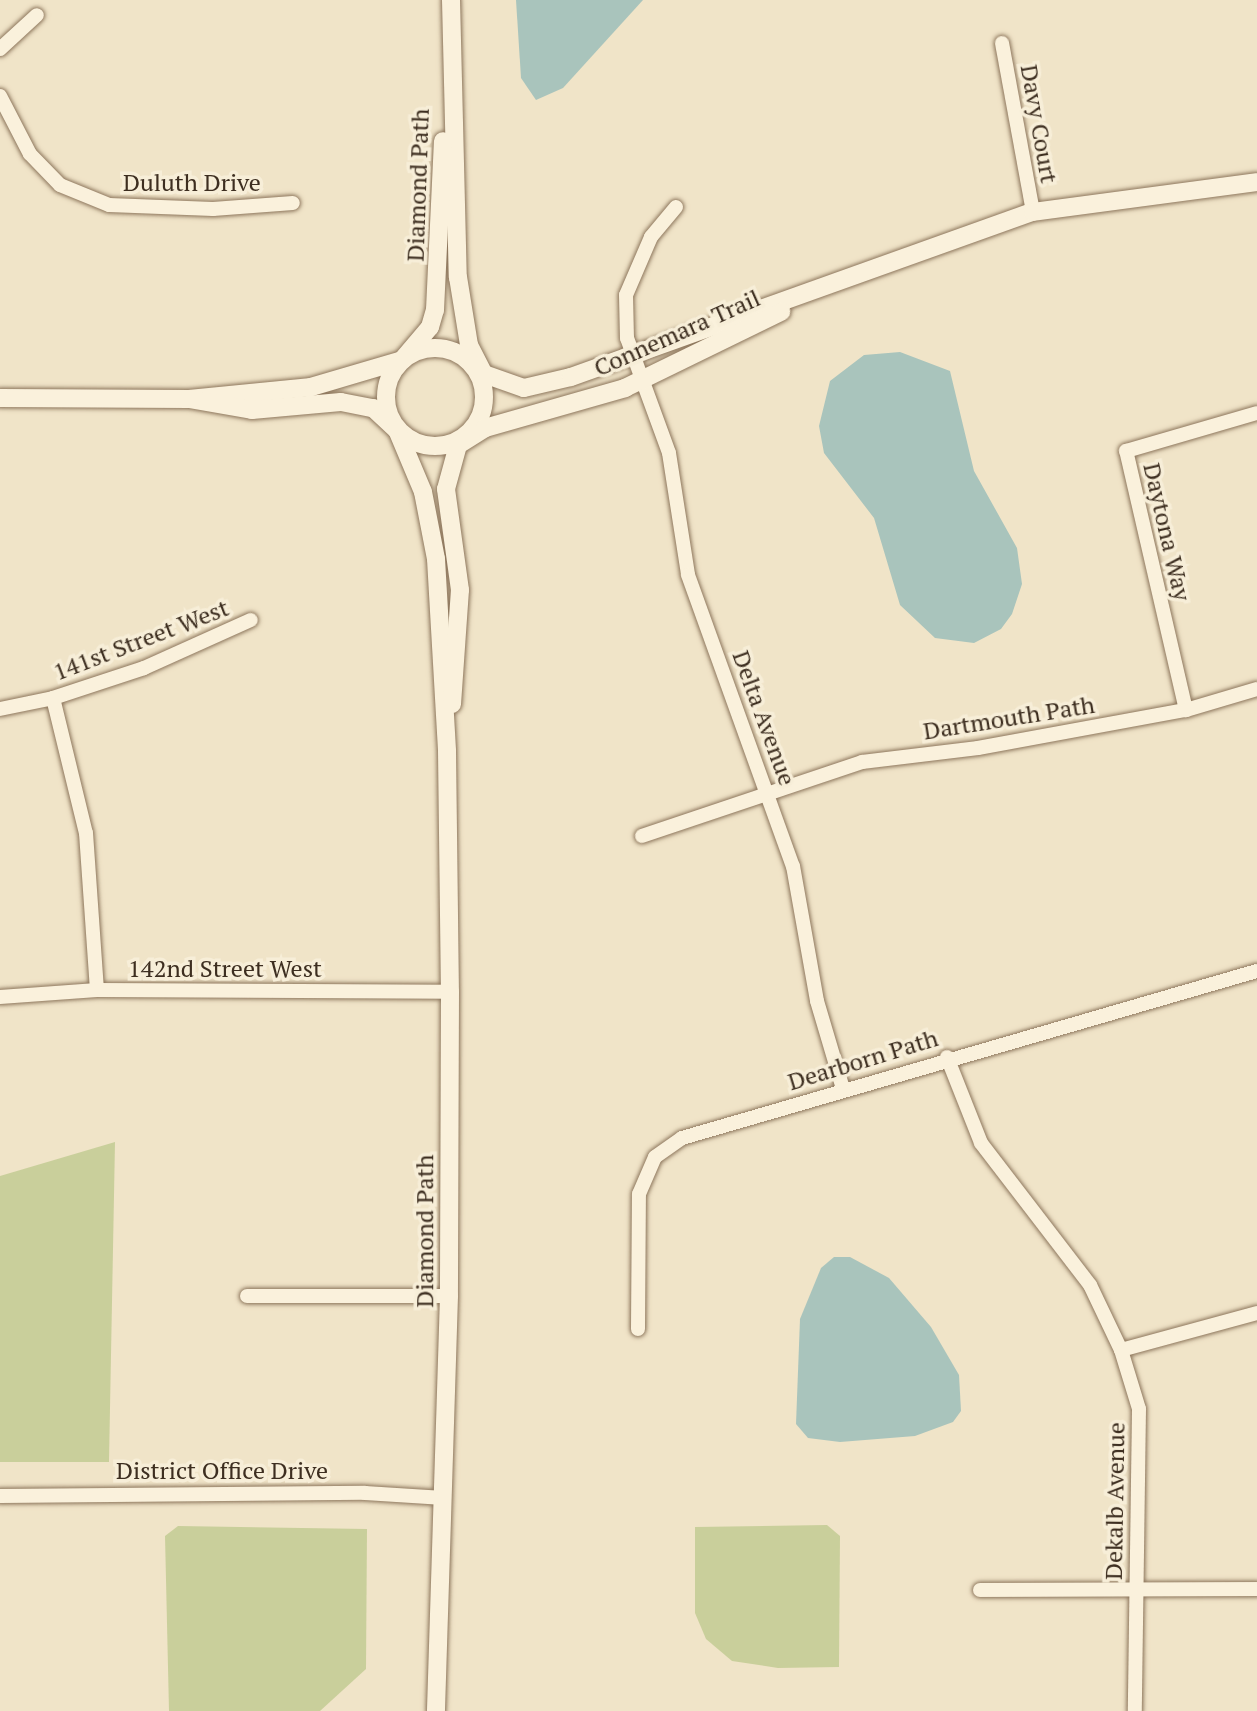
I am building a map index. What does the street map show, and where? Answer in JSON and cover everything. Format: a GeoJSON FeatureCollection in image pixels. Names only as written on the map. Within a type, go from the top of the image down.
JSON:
{"type":"FeatureCollection","features":[{"type":"Feature","properties":{"kind":"street","name":"Diamond Path"},"geometry":{"type":"LineString","coordinates":[[436,1711],[449,1296],[447,751],[436,559],[423,492],[397,430],[386,390],[402,360],[430,327],[437,299],[450,0]]}},
{"type":"Feature","properties":{"kind":"street","name":"Diamond Path"},"geometry":{"type":"LineString","coordinates":[[447,751],[460,590],[446,489],[455,450],[481,412],[458,277],[450,0]]}},
{"type":"Feature","properties":{"kind":"street"},"geometry":{"type":"LineString","coordinates":[[0,49],[37,15]]}},
{"type":"Feature","properties":{"kind":"street","name":"Davy Court"},"geometry":{"type":"LineString","coordinates":[[1002,43],[1033,212]]}},
{"type":"Feature","properties":{"kind":"street","name":"Duluth Drive"},"geometry":{"type":"LineString","coordinates":[[0,96],[30,154],[60,185],[109,205],[213,209],[293,203]]}},
{"type":"Feature","properties":{"kind":"street","name":"Connemara Trail"},"geometry":{"type":"LineString","coordinates":[[468,435],[936,243],[1033,212],[1257,182]]}},
{"type":"Feature","properties":{"kind":"street","name":"Delta Avenue"},"geometry":{"type":"LineString","coordinates":[[676,207],[651,237],[626,295],[636,367],[669,453],[688,575],[793,866],[817,1001],[843,1089]]}},
{"type":"Feature","properties":{"kind":"street","name":"Connemara Trail"},"geometry":{"type":"LineString","coordinates":[[475,365],[484,374],[524,388],[636,367],[856,276]]}},
{"type":"Feature","properties":{"kind":"street"},"geometry":{"type":"LineString","coordinates":[[0,398],[189,399],[311,387],[438,348],[463,354],[475,365]]}},
{"type":"Feature","properties":{"kind":"street"},"geometry":{"type":"LineString","coordinates":[[189,399],[282,412],[354,403],[373,408],[397,430],[430,446],[468,435]]}},
{"type":"Feature","properties":{"kind":"street","name":"Daytona Way"},"geometry":{"type":"LineString","coordinates":[[1186,710],[1126,451],[1257,413]]}},
{"type":"Feature","properties":{"kind":"street","name":"141st Street West"},"geometry":{"type":"LineString","coordinates":[[0,709],[53,698],[144,668],[251,620]]}},
{"type":"Feature","properties":{"kind":"street","name":"Dartmouth Path"},"geometry":{"type":"LineString","coordinates":[[642,836],[768,790],[862,762],[978,748],[1186,710],[1257,689]]}},
{"type":"Feature","properties":{"kind":"street"},"geometry":{"type":"LineString","coordinates":[[53,698],[86,833],[97,990]]}},
{"type":"Feature","properties":{"kind":"street","name":"Dearborn Path"},"geometry":{"type":"LineString","coordinates":[[638,1329],[639,1194],[655,1157],[682,1138],[947,1057],[1257,971]]}},
{"type":"Feature","properties":{"kind":"street","name":"142nd Street West"},"geometry":{"type":"LineString","coordinates":[[0,997],[97,990],[450,992]]}},
{"type":"Feature","properties":{"kind":"street","name":"Dekalb Avenue"},"geometry":{"type":"LineString","coordinates":[[947,1057],[981,1143],[1090,1285],[1121,1350],[1139,1409],[1135,1711]]}},
{"type":"Feature","properties":{"kind":"street"},"geometry":{"type":"LineString","coordinates":[[247,1296],[449,1296]]}},
{"type":"Feature","properties":{"kind":"street"},"geometry":{"type":"LineString","coordinates":[[1121,1350],[1257,1313]]}},
{"type":"Feature","properties":{"kind":"street","name":"District Office Drive"},"geometry":{"type":"LineString","coordinates":[[0,1496],[365,1493],[444,1498]]}},
{"type":"Feature","properties":{"kind":"street"},"geometry":{"type":"LineString","coordinates":[[980,1590],[1257,1589]]}},
{"type":"Feature","properties":{"kind":"green space"},"geometry":{"type":"Polygon","coordinates":[[[115,1142],[109,1462],[0,1462],[0,1176],[115,1142]]]}},
{"type":"Feature","properties":{"kind":"green space"},"geometry":{"type":"Polygon","coordinates":[[[827,1525],[840,1536],[839,1667],[778,1668],[732,1661],[706,1639],[695,1613],[695,1527],[827,1525]]]}},
{"type":"Feature","properties":{"kind":"green space"},"geometry":{"type":"Polygon","coordinates":[[[178,1526],[367,1529],[366,1669],[320,1711],[169,1711],[165,1536],[178,1526]]]}},
{"type":"Feature","properties":{"kind":"water"},"geometry":{"type":"Polygon","coordinates":[[[516,0],[643,0],[563,88],[536,100],[521,78],[516,0]]]}},
{"type":"Feature","properties":{"kind":"water"},"geometry":{"type":"Polygon","coordinates":[[[900,352],[950,371],[974,471],[1017,548],[1022,584],[1012,614],[1001,629],[974,643],[935,638],[900,605],[874,518],[824,453],[819,426],[830,381],[864,355],[900,352]]]}},
{"type":"Feature","properties":{"kind":"water"},"geometry":{"type":"Polygon","coordinates":[[[834,1257],[850,1257],[889,1278],[931,1327],[959,1375],[961,1411],[953,1422],[915,1436],[840,1442],[808,1438],[796,1424],[800,1319],[821,1268],[834,1257]]]}}]}
